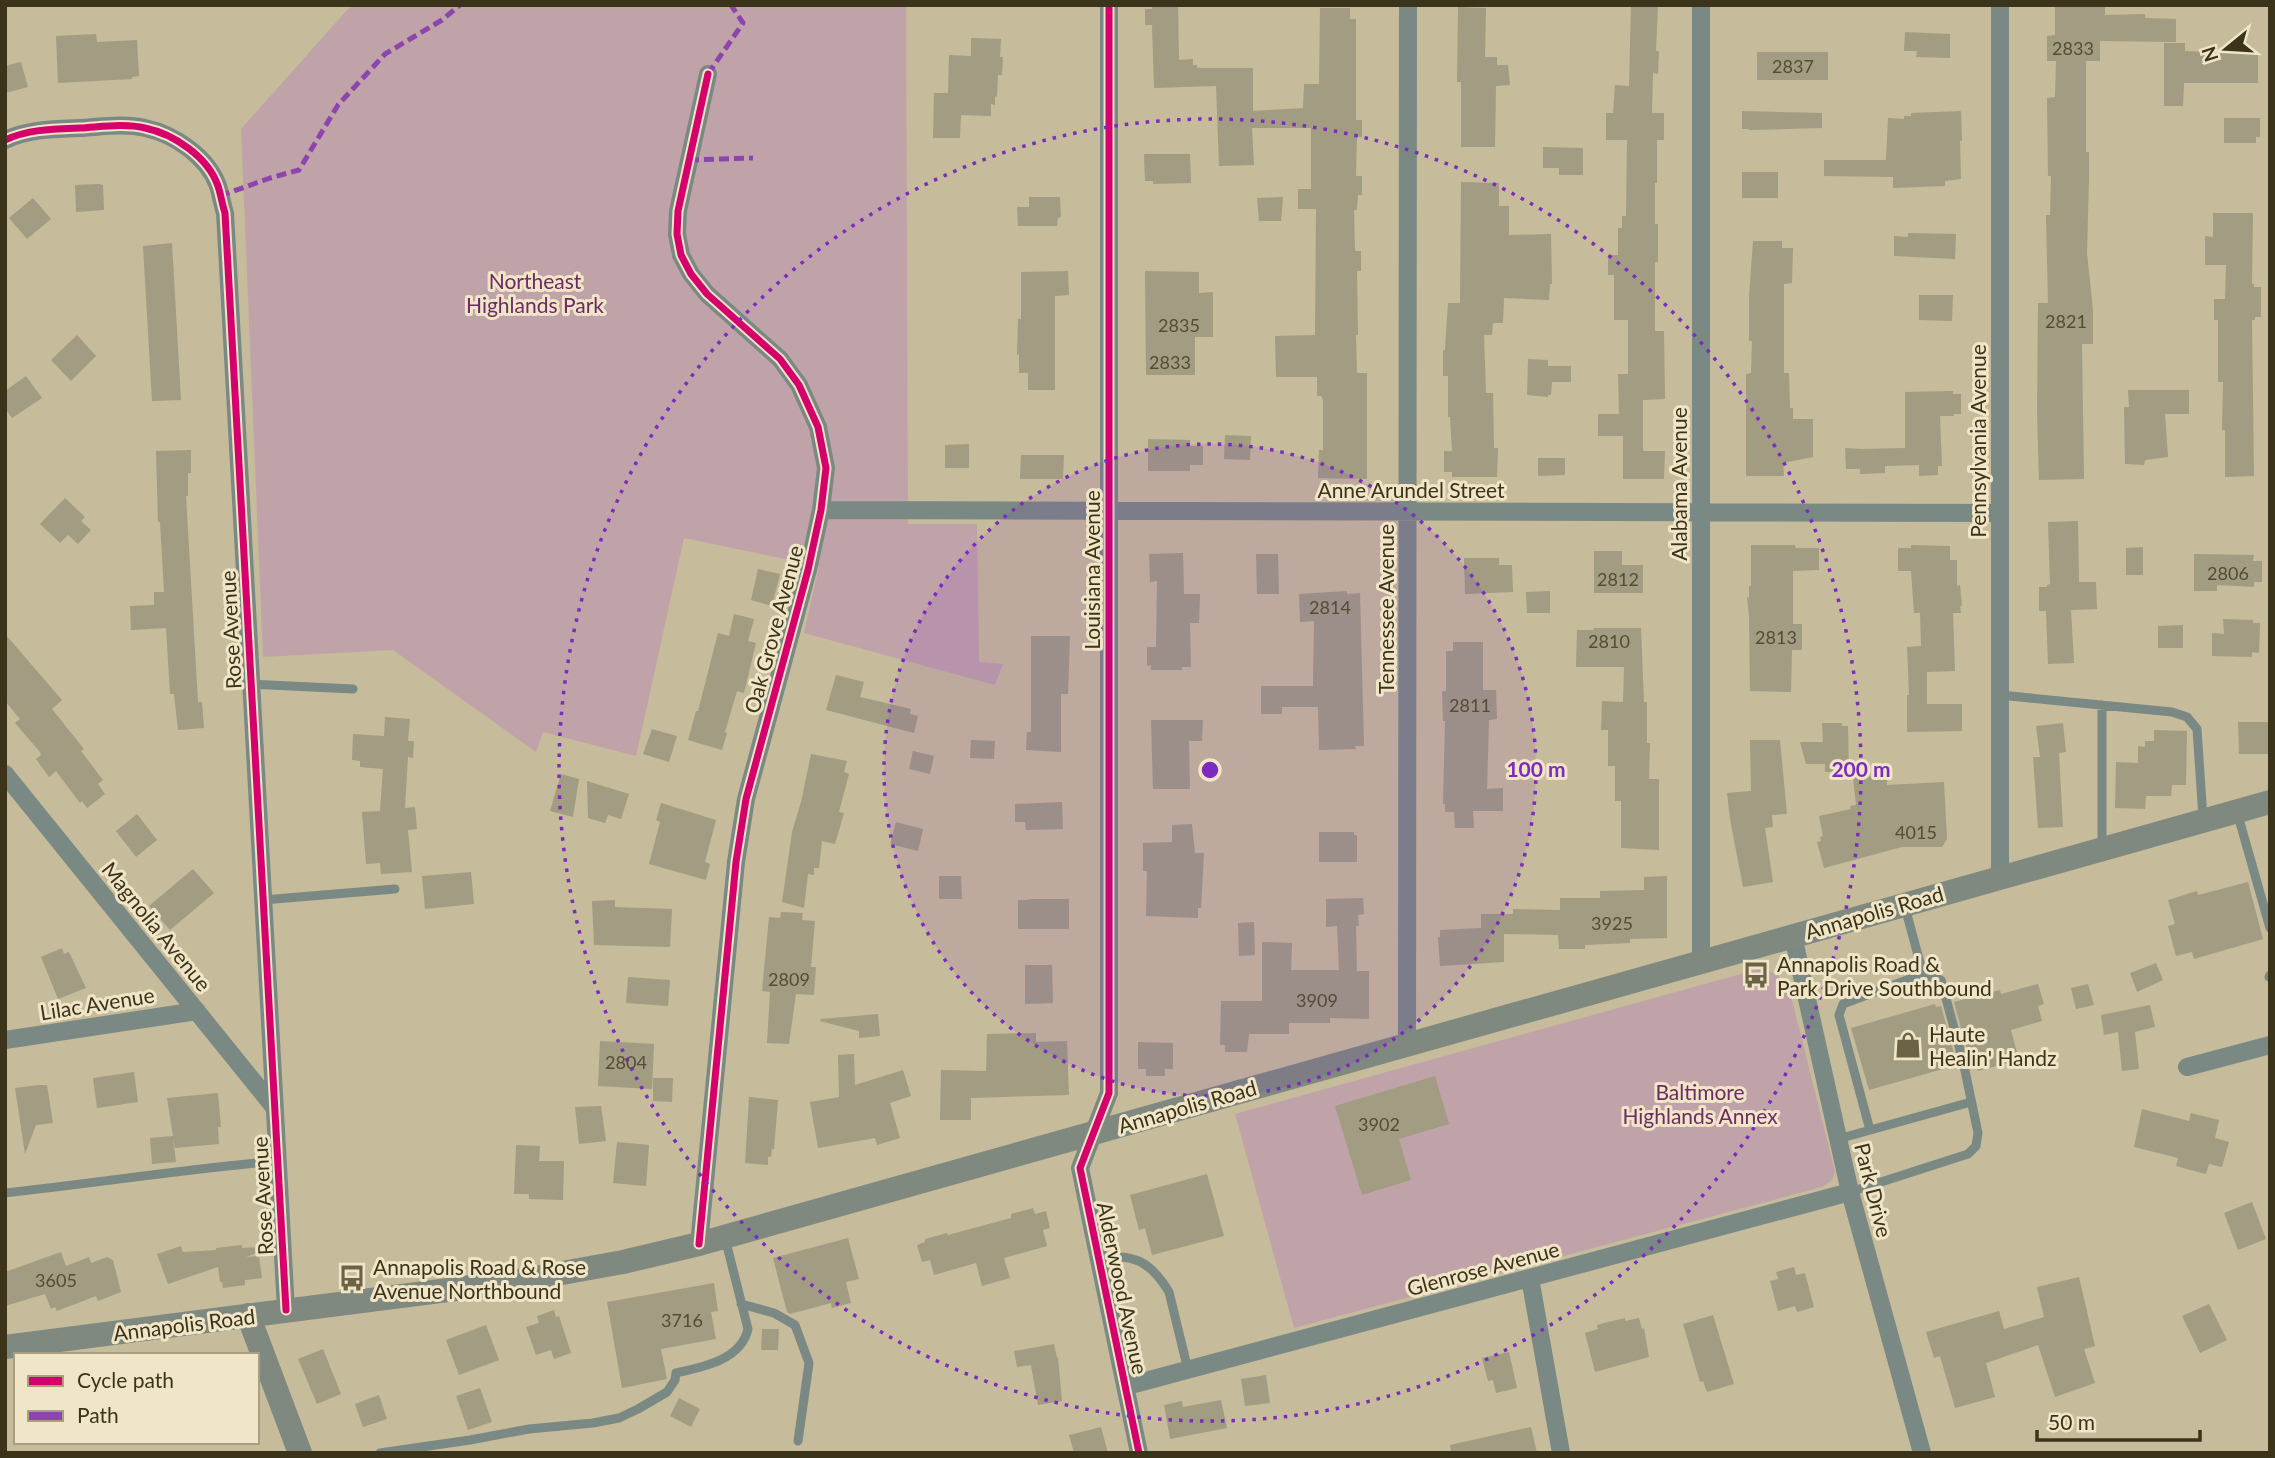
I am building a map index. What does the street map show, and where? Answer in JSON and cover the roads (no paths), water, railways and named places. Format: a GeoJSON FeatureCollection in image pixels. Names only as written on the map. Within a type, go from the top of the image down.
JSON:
{"type":"FeatureCollection","features":[{"type":"Feature","properties":{"kind":"main road","name":"Annapolis Road"},"geometry":{"type":"LineString","coordinates":[[5,1347],[518,1281],[623,1262],[699,1244],[2270,802]]}},
{"type":"Feature","properties":{"kind":"main road"},"geometry":{"type":"LineString","coordinates":[[248,1315],[300,1453]]}},
{"type":"Feature","properties":{"kind":"street","name":"Louisiana Avenue"},"geometry":{"type":"LineString","coordinates":[[1094,1132],[1109,1093],[1109,5]]}},
{"type":"Feature","properties":{"kind":"street","name":"Tennessee Avenue"},"geometry":{"type":"LineString","coordinates":[[1408,5],[1408,1044]]}},
{"type":"Feature","properties":{"kind":"street","name":"Alabama Avenue"},"geometry":{"type":"LineString","coordinates":[[1701,5],[1701,962]]}},
{"type":"Feature","properties":{"kind":"street","name":"Pennsylvania Avenue"},"geometry":{"type":"LineString","coordinates":[[2000,5],[2000,876]]}},
{"type":"Feature","properties":{"kind":"street","name":"Oak Grove Avenue"},"geometry":{"type":"LineString","coordinates":[[699,1244],[736,862],[746,799],[808,570],[821,510],[826,468],[818,428],[799,385],[780,359],[707,294],[691,274],[681,255],[677,234],[678,211],[708,74]]}},
{"type":"Feature","properties":{"kind":"street","name":"Rose Avenue"},"geometry":{"type":"LineString","coordinates":[[5,140],[38,130],[143,127],[162,133],[183,144],[202,162],[218,184],[225,213],[286,1310]]}},
{"type":"Feature","properties":{"kind":"street","name":"Anne Arundel Street"},"geometry":{"type":"LineString","coordinates":[[821,510],[2000,513]]}},
{"type":"Feature","properties":{"kind":"street","name":"Magnolia Avenue"},"geometry":{"type":"LineString","coordinates":[[5,774],[274,1107]]}},
{"type":"Feature","properties":{"kind":"street","name":"Park Drive"},"geometry":{"type":"LineString","coordinates":[[1793,936],[1850,1192],[1922,1453]]}},
{"type":"Feature","properties":{"kind":"street","name":"Lilac Avenue"},"geometry":{"type":"LineString","coordinates":[[5,1040],[197,1011]]}},
{"type":"Feature","properties":{"kind":"street"},"geometry":{"type":"LineString","coordinates":[[2187,1067],[2270,1045]]}},
{"type":"Feature","properties":{"kind":"street","name":"Alderwood Avenue"},"geometry":{"type":"LineString","coordinates":[[1094,1132],[1080,1168],[1139,1453]]}},
{"type":"Feature","properties":{"kind":"street","name":"Glenrose Avenue"},"geometry":{"type":"LineString","coordinates":[[1127,1386],[1850,1192]]}},
{"type":"Feature","properties":{"kind":"street"},"geometry":{"type":"LineString","coordinates":[[1530,1278],[1561,1453]]}},
{"type":"Feature","properties":{"kind":"lane"},"geometry":{"type":"LineString","coordinates":[[251,684],[353,689]]}},
{"type":"Feature","properties":{"kind":"lane"},"geometry":{"type":"LineString","coordinates":[[2000,695],[2172,712],[2187,717],[2197,730],[2204,820]]}},
{"type":"Feature","properties":{"kind":"lane"},"geometry":{"type":"LineString","coordinates":[[2102,705],[2102,848]]}},
{"type":"Feature","properties":{"kind":"lane"},"geometry":{"type":"LineString","coordinates":[[2237,811],[2270,928]]}},
{"type":"Feature","properties":{"kind":"lane"},"geometry":{"type":"LineString","coordinates":[[263,900],[395,889]]}},
{"type":"Feature","properties":{"kind":"lane"},"geometry":{"type":"LineString","coordinates":[[1904,904],[1923,974]]}},
{"type":"Feature","properties":{"kind":"lane"},"geometry":{"type":"LineString","coordinates":[[1850,1192],[1968,1154],[1976,1146],[1978,1133],[1963,1061],[1941,980],[1923,974],[1843,1004],[1839,1015],[1870,1130]]}},
{"type":"Feature","properties":{"kind":"lane"},"geometry":{"type":"LineString","coordinates":[[1838,1139],[1971,1102]]}},
{"type":"Feature","properties":{"kind":"lane"},"geometry":{"type":"LineString","coordinates":[[5,1193],[190,1169],[277,1161]]}},
{"type":"Feature","properties":{"kind":"lane"},"geometry":{"type":"LineString","coordinates":[[380,1453],[618,1418],[667,1392],[676,1373],[711,1365],[735,1351],[747,1335],[748,1329],[725,1236]]}},
{"type":"Feature","properties":{"kind":"lane"},"geometry":{"type":"LineString","coordinates":[[1099,1259],[1114,1256],[1141,1261],[1162,1281],[1169,1292],[1188,1370]]}},
{"type":"Feature","properties":{"kind":"lane"},"geometry":{"type":"LineString","coordinates":[[741,1304],[774,1313],[795,1325],[809,1363],[799,1441]]}},
{"type":"Feature","properties":{"kind":"place","name":"Annapolis Road & Park Drive Southbound"},"geometry":{"type":"Point","coordinates":[1756,975]}},
{"type":"Feature","properties":{"kind":"place","name":"Haute Healin' Handz"},"geometry":{"type":"Point","coordinates":[1908,1045]}},
{"type":"Feature","properties":{"kind":"place","name":"Annapolis Road & Rose Avenue Northbound"},"geometry":{"type":"Point","coordinates":[352,1278]}},
{"type":"Feature","properties":{"kind":"park label","name":"Northeast Highlands Park"},"geometry":{"type":"Point","coordinates":[535,292]}},
{"type":"Feature","properties":{"kind":"park label","name":"Baltimore Highlands Annex"},"geometry":{"type":"Point","coordinates":[1700,1103]}}]}
